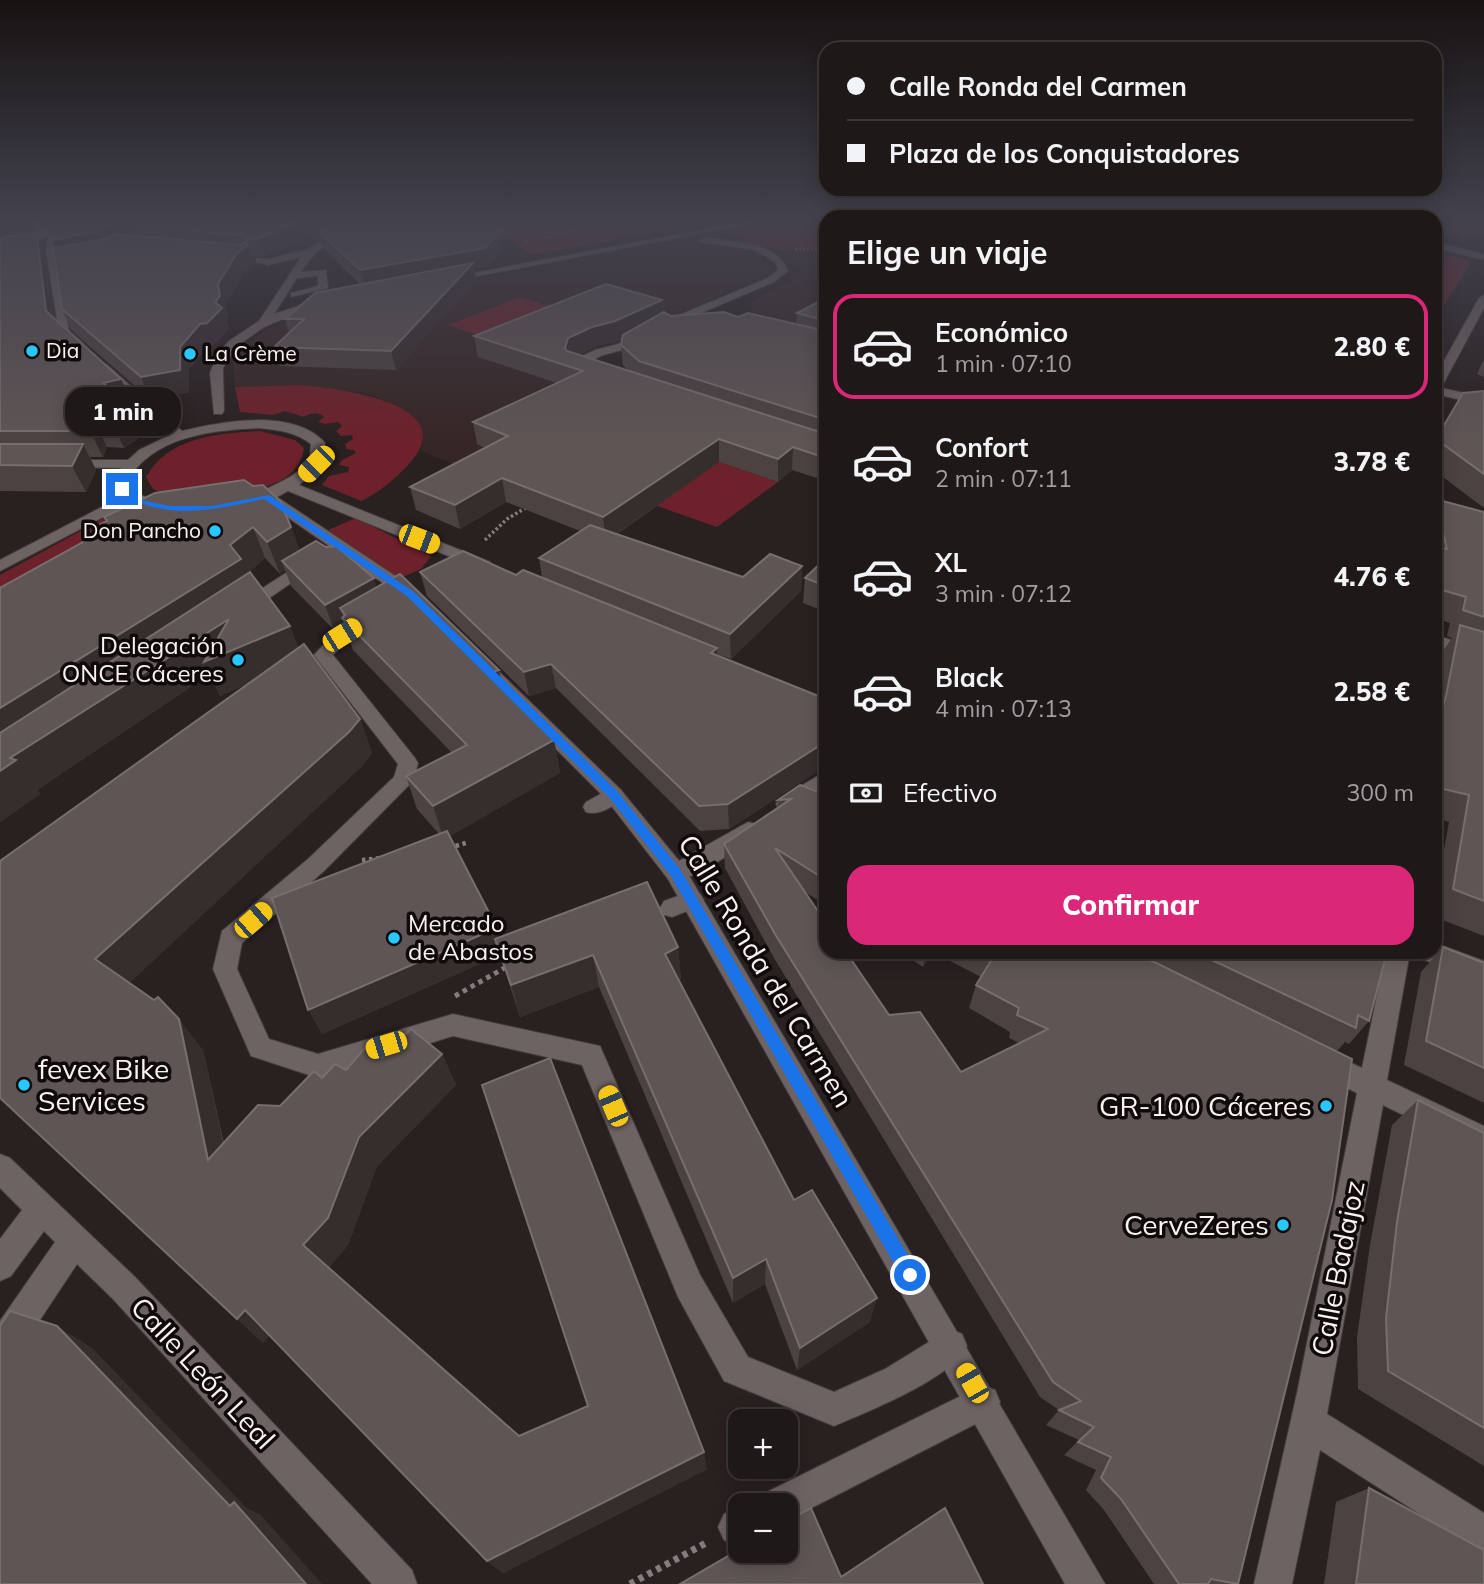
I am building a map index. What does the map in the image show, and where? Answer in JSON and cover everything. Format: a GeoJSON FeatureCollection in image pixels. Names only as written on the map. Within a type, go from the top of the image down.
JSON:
{"type":"FeatureCollection","features":[{"type":"Feature","properties":{"kind":"street"},"geometry":{"type":"LineString","coordinates":[[58,294],[64,332],[84,349]]}},
{"type":"Feature","properties":{"kind":"street"},"geometry":{"type":"LineString","coordinates":[[196,432],[218,411],[216,370],[223,356],[264,321],[280,294]]}},
{"type":"Feature","properties":{"kind":"street"},"geometry":{"type":"LineString","coordinates":[[276,300],[300,294]]}},
{"type":"Feature","properties":{"kind":"street"},"geometry":{"type":"LineString","coordinates":[[599,376],[576,369],[576,363],[599,352],[622,347],[739,294]]}},
{"type":"Feature","properties":{"kind":"street"},"geometry":{"type":"LineString","coordinates":[[728,310],[730,301],[740,294]]}},
{"type":"Feature","properties":{"kind":"street"},"geometry":{"type":"LineString","coordinates":[[1442,377],[1476,318],[1484,298]]}},
{"type":"Feature","properties":{"kind":"street"},"geometry":{"type":"LineString","coordinates":[[264,321],[329,300]]}},
{"type":"Feature","properties":{"kind":"street"},"geometry":{"type":"LineString","coordinates":[[1476,318],[1484,323]]}},
{"type":"Feature","properties":{"kind":"street"},"geometry":{"type":"LineString","coordinates":[[647,335],[688,328]]}},
{"type":"Feature","properties":{"kind":"street"},"geometry":{"type":"LineString","coordinates":[[615,360],[622,347]]}},
{"type":"Feature","properties":{"kind":"street"},"geometry":{"type":"LineString","coordinates":[[93,358],[180,436]]}},
{"type":"Feature","properties":{"kind":"street"},"geometry":{"type":"LineString","coordinates":[[1442,391],[1484,401]]}},
{"type":"Feature","properties":{"kind":"street"},"geometry":{"type":"LineString","coordinates":[[218,411],[243,424]]}},
{"type":"Feature","properties":{"kind":"street"},"geometry":{"type":"LineString","coordinates":[[53,463],[129,464],[180,436],[243,424],[298,430],[318,443],[316,464],[288,486],[266,496],[212,508],[170,508],[139,502],[122,489],[120,481],[129,464]]}},
{"type":"Feature","properties":{"kind":"street"},"geometry":{"type":"LineString","coordinates":[[288,486],[499,572]]}},
{"type":"Feature","properties":{"kind":"street"},"geometry":{"type":"LineString","coordinates":[[0,566],[131,496]]}},
{"type":"Feature","properties":{"kind":"street"},"geometry":{"type":"LineString","coordinates":[[266,496],[411,594],[432,615]]}},
{"type":"Feature","properties":{"kind":"street"},"geometry":{"type":"LineString","coordinates":[[148,521],[170,508]]}},
{"type":"Feature","properties":{"kind":"street"},"geometry":{"type":"LineString","coordinates":[[232,615],[339,543]]}},
{"type":"Feature","properties":{"kind":"street"},"geometry":{"type":"LineString","coordinates":[[411,594],[342,635],[323,655],[408,763],[404,780],[316,866],[231,938],[225,969],[260,1048],[318,1066],[453,1025],[591,1055],[689,1286],[736,1369],[834,1409],[897,1381],[950,1346]]}},
{"type":"Feature","properties":{"kind":"street"},"geometry":{"type":"LineString","coordinates":[[1442,642],[1484,656]]}},
{"type":"Feature","properties":{"kind":"street","name":"Calle Ronda del Carmen"},"geometry":{"type":"LineString","coordinates":[[461,644],[603,800],[676,873],[682,904],[950,1346],[1086,1584]]}},
{"type":"Feature","properties":{"kind":"street"},"geometry":{"type":"LineString","coordinates":[[676,873],[712,854],[819,783]]}},
{"type":"Feature","properties":{"kind":"street"},"geometry":{"type":"LineString","coordinates":[[797,798],[819,809]]}},
{"type":"Feature","properties":{"kind":"street"},"geometry":{"type":"LineString","coordinates":[[1442,956],[1484,972]]}},
{"type":"Feature","properties":{"kind":"street","name":"Calle Badajoz"},"geometry":{"type":"LineString","coordinates":[[1273,1584],[1308,1422],[1397,959]]}},
{"type":"Feature","properties":{"kind":"street"},"geometry":{"type":"LineString","coordinates":[[1307,1054],[1484,1142]]}},
{"type":"Feature","properties":{"kind":"street","name":"Calle León Leal"},"geometry":{"type":"LineString","coordinates":[[0,1168],[124,1288],[398,1584]]}},
{"type":"Feature","properties":{"kind":"street"},"geometry":{"type":"LineString","coordinates":[[0,1265],[41,1210]]}},
{"type":"Feature","properties":{"kind":"street"},"geometry":{"type":"LineString","coordinates":[[0,1350],[75,1240]]}},
{"type":"Feature","properties":{"kind":"street"},"geometry":{"type":"LineString","coordinates":[[798,1496],[983,1402]]}},
{"type":"Feature","properties":{"kind":"street"},"geometry":{"type":"LineString","coordinates":[[1308,1422],[1484,1534]]}},
{"type":"Feature","properties":{"kind":"path"},"geometry":{"type":"LineString","coordinates":[[466,557],[507,519],[528,507]]}},
{"type":"Feature","properties":{"kind":"path"},"geometry":{"type":"LineString","coordinates":[[440,851],[470,842]]}},
{"type":"Feature","properties":{"kind":"path"},"geometry":{"type":"LineString","coordinates":[[316,866],[385,857]]}},
{"type":"Feature","properties":{"kind":"path"},"geometry":{"type":"LineString","coordinates":[[630,1584],[728,1532]]}},
{"type":"Feature","properties":{"kind":"shaded area"},"geometry":{"type":"Polygon","coordinates":[[[396,294],[724,294],[660,322],[597,342],[540,368],[673,413],[533,497],[421,451],[423,441],[406,412],[384,400],[365,393],[297,385],[235,387],[233,363],[239,351],[267,329],[326,307],[396,294]]]}},
{"type":"Feature","properties":{"kind":"shaded area"},"geometry":{"type":"Polygon","coordinates":[[[764,294],[819,294],[819,338],[757,318],[752,312],[751,304],[764,294]]]}},
{"type":"Feature","properties":{"kind":"shaded area"},"geometry":{"type":"Polygon","coordinates":[[[1442,294],[1451,294],[1442,308],[1442,294]]]}},
{"type":"Feature","properties":{"kind":"shaded area"},"geometry":{"type":"Polygon","coordinates":[[[520,297],[559,309],[487,338],[448,325],[520,297]]]}},
{"type":"Feature","properties":{"kind":"shaded area"},"geometry":{"type":"Polygon","coordinates":[[[297,385],[338,390],[388,402],[409,413],[421,427],[422,444],[397,476],[381,490],[361,501],[322,485],[329,476],[348,472],[349,467],[339,465],[342,460],[356,453],[346,449],[345,444],[353,439],[352,435],[341,436],[336,431],[342,426],[338,422],[318,422],[324,417],[317,413],[304,417],[285,411],[273,415],[240,412],[235,387],[297,385]]]}},
{"type":"Feature","properties":{"kind":"shaded area"},"geometry":{"type":"Polygon","coordinates":[[[260,431],[295,440],[304,448],[298,465],[285,478],[267,486],[225,493],[165,495],[153,489],[146,477],[167,453],[181,445],[211,436],[260,431]]]}},
{"type":"Feature","properties":{"kind":"shaded area"},"geometry":{"type":"Polygon","coordinates":[[[719,462],[778,482],[717,527],[657,506],[719,462]]]}},
{"type":"Feature","properties":{"kind":"shaded area"},"geometry":{"type":"Polygon","coordinates":[[[119,510],[141,517],[0,598],[0,575],[119,510]]]}},
{"type":"Feature","properties":{"kind":"shaded area"},"geometry":{"type":"Polygon","coordinates":[[[356,518],[431,556],[421,569],[396,580],[328,530],[356,518]]]}},
{"type":"Feature","properties":{"kind":"building"},"geometry":{"type":"Polygon","coordinates":[[[0,294],[44,294],[46,311],[121,379],[103,383],[134,409],[112,422],[95,422],[90,431],[0,431],[0,294]]]}},
{"type":"Feature","properties":{"kind":"building"},"geometry":{"type":"Polygon","coordinates":[[[60,294],[220,294],[215,302],[222,308],[207,323],[200,324],[180,347],[180,370],[141,377],[62,309],[60,294]]]}},
{"type":"Feature","properties":{"kind":"building"},"geometry":{"type":"Polygon","coordinates":[[[314,294],[444,294],[391,351],[274,347],[304,319],[285,319],[314,294]]]}},
{"type":"Feature","properties":{"kind":"building"},"geometry":{"type":"Polygon","coordinates":[[[581,294],[641,294],[662,300],[568,338],[565,348],[567,351],[819,432],[819,456],[793,447],[778,459],[719,439],[603,517],[502,478],[455,505],[410,487],[508,436],[473,422],[583,371],[474,336],[581,294]]]}},
{"type":"Feature","properties":{"kind":"building"},"geometry":{"type":"Polygon","coordinates":[[[819,302],[819,319],[797,313],[819,302]]]}},
{"type":"Feature","properties":{"kind":"building"},"geometry":{"type":"Polygon","coordinates":[[[664,312],[671,316],[724,312],[738,317],[748,313],[819,329],[819,418],[639,361],[621,345],[623,335],[664,312]]]}},
{"type":"Feature","properties":{"kind":"building"},"geometry":{"type":"Polygon","coordinates":[[[1484,391],[1484,474],[1442,443],[1442,429],[1463,393],[1484,391]]]}},
{"type":"Feature","properties":{"kind":"building"},"geometry":{"type":"Polygon","coordinates":[[[0,444],[83,444],[72,466],[0,465],[0,444]]]}},
{"type":"Feature","properties":{"kind":"building"},"geometry":{"type":"Polygon","coordinates":[[[244,480],[253,486],[263,485],[280,501],[291,527],[267,542],[253,527],[230,545],[241,559],[0,708],[0,588],[101,532],[93,528],[107,521],[104,517],[155,493],[244,480]]]}},
{"type":"Feature","properties":{"kind":"building"},"geometry":{"type":"Polygon","coordinates":[[[1442,501],[1484,512],[1484,617],[1463,610],[1466,597],[1442,590],[1442,548],[1447,549],[1442,528],[1442,501]]]}},
{"type":"Feature","properties":{"kind":"building"},"geometry":{"type":"Polygon","coordinates":[[[590,525],[743,577],[770,554],[802,566],[730,634],[539,558],[590,525]]]}},
{"type":"Feature","properties":{"kind":"building"},"geometry":{"type":"Polygon","coordinates":[[[316,541],[326,547],[336,546],[374,578],[325,605],[282,561],[316,541]]]}},
{"type":"Feature","properties":{"kind":"building"},"geometry":{"type":"Polygon","coordinates":[[[463,551],[516,575],[523,570],[717,648],[711,653],[819,696],[819,746],[728,804],[699,806],[551,664],[524,672],[420,572],[463,551]]]}},
{"type":"Feature","properties":{"kind":"building"},"geometry":{"type":"Polygon","coordinates":[[[819,565],[819,583],[805,578],[819,565]]]}},
{"type":"Feature","properties":{"kind":"building"},"geometry":{"type":"Polygon","coordinates":[[[250,572],[290,626],[204,662],[229,619],[10,758],[16,760],[0,771],[0,733],[250,572]]]}},
{"type":"Feature","properties":{"kind":"building"},"geometry":{"type":"Polygon","coordinates":[[[400,574],[499,670],[489,673],[554,740],[433,806],[406,776],[467,745],[342,618],[345,615],[340,608],[400,574]]]}},
{"type":"Feature","properties":{"kind":"building"},"geometry":{"type":"Polygon","coordinates":[[[1460,625],[1484,632],[1484,901],[1453,889],[1469,795],[1442,789],[1442,710],[1460,625]]]}},
{"type":"Feature","properties":{"kind":"building"},"geometry":{"type":"Polygon","coordinates":[[[304,644],[360,719],[349,732],[95,959],[154,1000],[158,997],[179,1019],[208,1160],[258,1105],[280,1106],[314,1071],[322,1078],[335,1064],[346,1070],[365,1048],[382,1058],[411,1029],[442,1054],[359,1137],[328,1218],[303,1245],[519,1436],[588,1406],[482,1085],[550,1058],[704,1452],[487,1561],[245,1310],[237,1319],[0,1098],[0,861],[304,644]]]}},
{"type":"Feature","properties":{"kind":"building"},"geometry":{"type":"Polygon","coordinates":[[[800,785],[819,792],[819,876],[775,848],[819,913],[819,959],[851,959],[889,1015],[920,1012],[961,1072],[1048,1029],[1017,1015],[1019,1008],[976,985],[992,959],[1148,959],[1352,1059],[1332,1200],[1238,1584],[1211,1579],[1208,1584],[1179,1584],[1121,1499],[1101,1478],[1111,1457],[1078,1442],[1094,1427],[1059,1410],[1081,1401],[1053,1382],[775,934],[724,844],[791,799],[778,800],[800,785]]]}},
{"type":"Feature","properties":{"kind":"building","name":"Mercado de Abastos"},"geometry":{"type":"Polygon","coordinates":[[[447,831],[497,928],[308,1010],[272,898],[447,831]]]}},
{"type":"Feature","properties":{"kind":"building"},"geometry":{"type":"Polygon","coordinates":[[[647,882],[678,947],[665,954],[794,1200],[812,1190],[877,1298],[800,1348],[766,1259],[733,1278],[593,955],[511,985],[495,939],[647,882]]]}},
{"type":"Feature","properties":{"kind":"building"},"geometry":{"type":"Polygon","coordinates":[[[1443,947],[1484,963],[1484,1068],[1426,1041],[1443,947]]]}},
{"type":"Feature","properties":{"kind":"building"},"geometry":{"type":"Polygon","coordinates":[[[1210,959],[1385,959],[1369,1021],[1358,1015],[1356,1028],[1210,959]]]}},
{"type":"Feature","properties":{"kind":"building"},"geometry":{"type":"Polygon","coordinates":[[[1418,1100],[1484,1133],[1484,1428],[1388,1371],[1386,1318],[1397,1222],[1418,1100]]]}},
{"type":"Feature","properties":{"kind":"building"},"geometry":{"type":"Polygon","coordinates":[[[10,1311],[57,1326],[230,1506],[234,1502],[306,1584],[0,1584],[0,1326],[10,1311]]]}},
{"type":"Feature","properties":{"kind":"building"},"geometry":{"type":"Polygon","coordinates":[[[1369,1488],[1484,1550],[1484,1584],[1356,1584],[1369,1488]]]}},
{"type":"Feature","properties":{"kind":"building"},"geometry":{"type":"Polygon","coordinates":[[[811,1508],[841,1577],[945,1508],[983,1584],[680,1584],[728,1556],[728,1563],[798,1563],[798,1515],[811,1508]]]}},
{"type":"Feature","properties":{"kind":"place","name":"Dia"},"geometry":{"type":"Point","coordinates":[32,351]}},
{"type":"Feature","properties":{"kind":"place","name":"La Crème"},"geometry":{"type":"Point","coordinates":[190,354]}},
{"type":"Feature","properties":{"kind":"place","name":"Don Pancho"},"geometry":{"type":"Point","coordinates":[215,531]}},
{"type":"Feature","properties":{"kind":"place","name":"Delegación ONCE Cáceres"},"geometry":{"type":"Point","coordinates":[238,660]}},
{"type":"Feature","properties":{"kind":"place","name":"Mercado de Abastos"},"geometry":{"type":"Point","coordinates":[394,938]}},
{"type":"Feature","properties":{"kind":"place","name":"fevex Bike Services"},"geometry":{"type":"Point","coordinates":[24,1085]}},
{"type":"Feature","properties":{"kind":"place","name":"GR-100 Cáceres"},"geometry":{"type":"Point","coordinates":[1326,1106]}},
{"type":"Feature","properties":{"kind":"place","name":"CerveZeres"},"geometry":{"type":"Point","coordinates":[1283,1225]}},
{"type":"Feature","properties":{"kind":"route"},"geometry":{"type":"LineString","coordinates":[[122,489],[139,502],[170,508],[212,508],[266,496],[411,594],[613,794],[676,873],[910,1275]]}}]}
